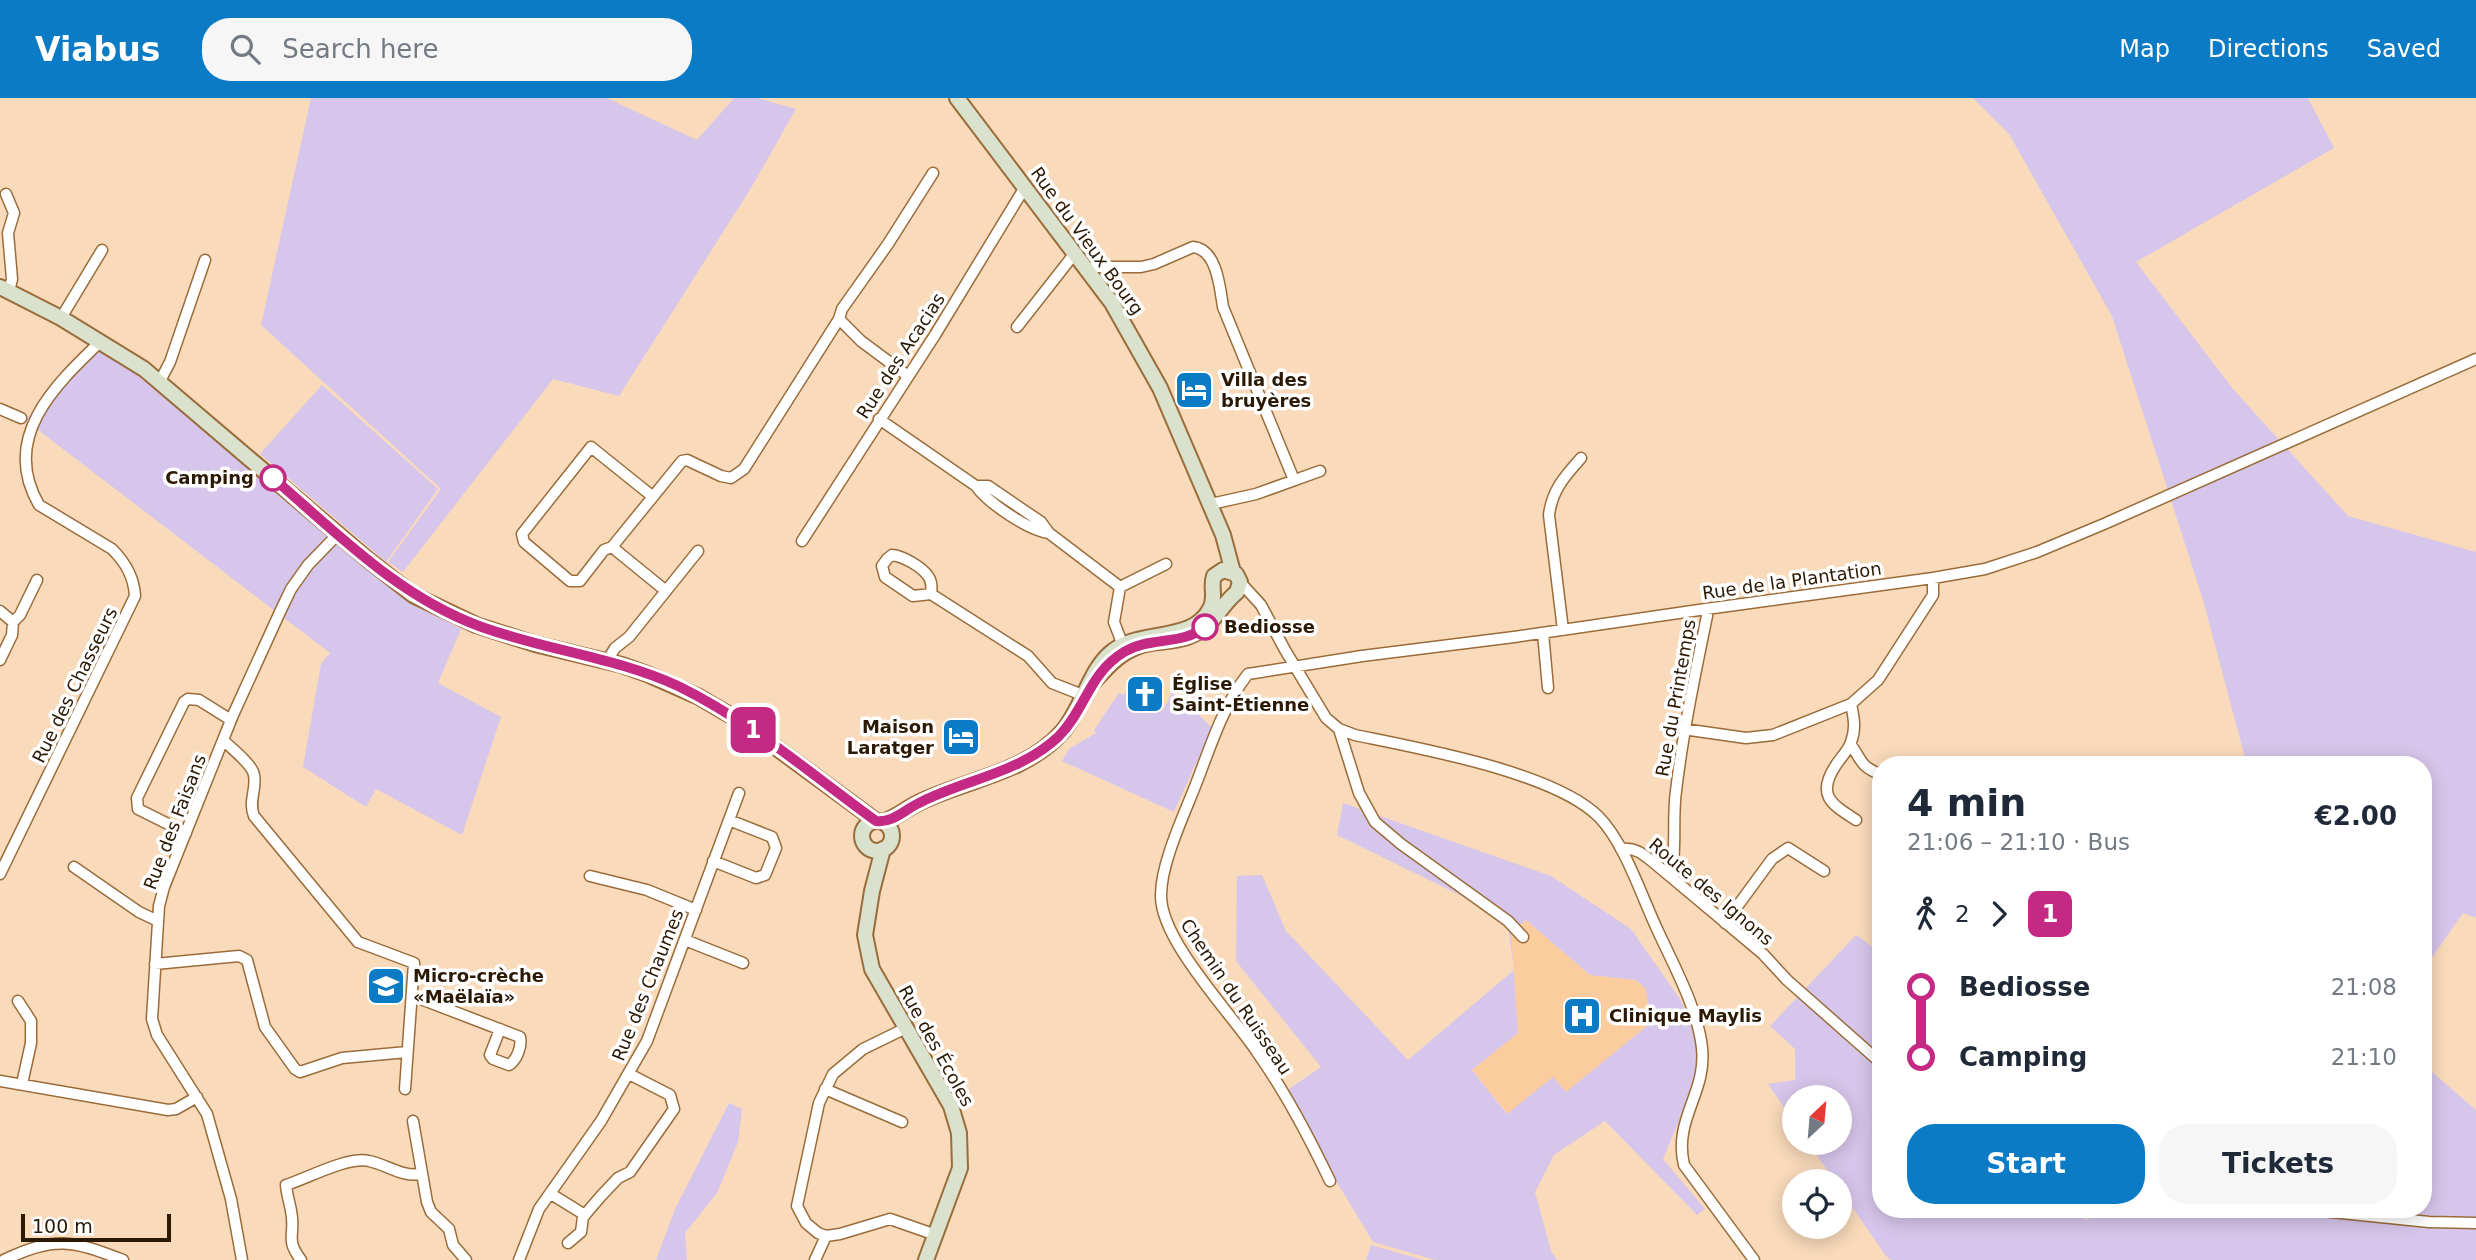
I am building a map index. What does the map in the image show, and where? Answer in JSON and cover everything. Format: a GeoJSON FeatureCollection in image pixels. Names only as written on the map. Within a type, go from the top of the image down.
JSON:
{"type":"FeatureCollection","features":[{"type":"Feature","properties":{"kind":"street","name":"Rue du Vieux Bourg"},"geometry":{"type":"LineString","coordinates":[[957,98],[1112,303],[1160,388],[1211,504],[1223,536],[1231,583]]}},
{"type":"Feature","properties":{"kind":"street"},"geometry":{"type":"LineString","coordinates":[[652,496],[591,447],[522,534],[524,541],[570,581],[580,580],[604,550],[612,547],[682,461],[687,460],[731,478],[744,469],[839,319],[842,309],[933,173]]}},
{"type":"Feature","properties":{"kind":"street","name":"Rue des Acacias"},"geometry":{"type":"LineString","coordinates":[[802,541],[1025,187]]}},
{"type":"Feature","properties":{"kind":"street"},"geometry":{"type":"LineString","coordinates":[[6,194],[14,212],[8,233],[12,279],[4,289],[101,341],[160,381],[402,587],[427,603],[506,635],[607,661],[675,685],[718,708],[772,744],[874,824],[890,830],[892,836]]}},
{"type":"Feature","properties":{"kind":"street"},"geometry":{"type":"LineString","coordinates":[[1088,270],[1094,267],[1141,267],[1194,247],[1200,247],[1208,253],[1221,286],[1223,307],[1294,480]]}},
{"type":"Feature","properties":{"kind":"street"},"geometry":{"type":"LineString","coordinates":[[61,318],[102,250]]}},
{"type":"Feature","properties":{"kind":"street"},"geometry":{"type":"LineString","coordinates":[[1017,327],[1074,253]]}},
{"type":"Feature","properties":{"kind":"street"},"geometry":{"type":"LineString","coordinates":[[160,381],[170,362],[205,260]]}},
{"type":"Feature","properties":{"kind":"street"},"geometry":{"type":"LineString","coordinates":[[839,319],[861,341],[908,376]]}},
{"type":"Feature","properties":{"kind":"street"},"geometry":{"type":"LineString","coordinates":[[0,409],[19,423],[101,341]]}},
{"type":"Feature","properties":{"kind":"street","name":"Rue de la Plantation"},"geometry":{"type":"LineString","coordinates":[[1296,667],[1706,608],[1933,579],[1985,569],[2038,552],[2476,359]]}},
{"type":"Feature","properties":{"kind":"street"},"geometry":{"type":"LineString","coordinates":[[879,419],[976,486],[988,486],[1041,522],[1049,533],[1120,587]]}},
{"type":"Feature","properties":{"kind":"street"},"geometry":{"type":"LineString","coordinates":[[1563,630],[1549,515],[1556,490],[1581,458]]}},
{"type":"Feature","properties":{"kind":"street"},"geometry":{"type":"LineString","coordinates":[[1211,504],[1256,494],[1320,471]]}},
{"type":"Feature","properties":{"kind":"street","name":"Rue des Chasseurs"},"geometry":{"type":"LineString","coordinates":[[0,874],[3,860],[135,596],[132,577],[112,549],[39,505],[29,496],[18,479]]}},
{"type":"Feature","properties":{"kind":"street","name":"Rue des Faisans"},"geometry":{"type":"LineString","coordinates":[[242,1260],[232,1199],[207,1114],[157,1035],[152,1019],[158,921],[164,887],[231,720],[291,589],[308,565],[338,534]]}},
{"type":"Feature","properties":{"kind":"street"},"geometry":{"type":"LineString","coordinates":[[612,547],[666,591]]}},
{"type":"Feature","properties":{"kind":"street"},"geometry":{"type":"LineString","coordinates":[[607,661],[615,648],[629,637],[698,551]]}},
{"type":"Feature","properties":{"kind":"street"},"geometry":{"type":"LineString","coordinates":[[931,594],[927,574],[900,556],[892,555],[884,561],[884,577],[913,596],[931,594],[1028,656],[1052,683],[1087,691]]}},
{"type":"Feature","properties":{"kind":"street"},"geometry":{"type":"LineString","coordinates":[[1120,587],[1166,564]]}},
{"type":"Feature","properties":{"kind":"street"},"geometry":{"type":"LineString","coordinates":[[1683,729],[1746,738],[1773,735],[1852,704],[1878,680],[1899,648],[1933,595],[1933,579]]}},
{"type":"Feature","properties":{"kind":"street"},"geometry":{"type":"LineString","coordinates":[[0,660],[12,635],[13,621],[20,615],[37,580]]}},
{"type":"Feature","properties":{"kind":"street"},"geometry":{"type":"LineString","coordinates":[[937,795],[892,836],[889,844],[876,849],[862,838],[874,824],[937,795],[989,777],[1037,753],[1068,725],[1087,691],[1124,648],[1144,636],[1177,632],[1192,627],[1210,610],[1213,580],[1231,583],[1254,597],[1261,605],[1326,718],[1339,730],[1359,793],[1376,822],[1401,844],[1508,921],[1523,937]]}},
{"type":"Feature","properties":{"kind":"street"},"geometry":{"type":"LineString","coordinates":[[1124,648],[1185,639],[1194,635],[1206,626],[1231,583]]}},
{"type":"Feature","properties":{"kind":"street"},"geometry":{"type":"LineString","coordinates":[[1214,591],[1221,596],[1231,583]]}},
{"type":"Feature","properties":{"kind":"street"},"geometry":{"type":"LineString","coordinates":[[1120,587],[1114,622],[1124,648]]}},
{"type":"Feature","properties":{"kind":"street","name":"Rue du Printemps"},"geometry":{"type":"LineString","coordinates":[[1671,876],[1674,864],[1675,796],[1683,729],[1707,616],[1706,608]]}},
{"type":"Feature","properties":{"kind":"street"},"geometry":{"type":"LineString","coordinates":[[0,611],[13,621]]}},
{"type":"Feature","properties":{"kind":"street"},"geometry":{"type":"LineString","coordinates":[[1543,633],[1548,688]]}},
{"type":"Feature","properties":{"kind":"street","name":"Chemin du Ruisseau"},"geometry":{"type":"LineString","coordinates":[[1296,667],[1248,674],[1236,688],[1210,746],[1167,860],[1160,896],[1168,928],[1257,1052],[1302,1123],[1330,1181]]}},
{"type":"Feature","properties":{"kind":"street"},"geometry":{"type":"LineString","coordinates":[[186,833],[138,809],[137,798],[184,702],[193,698],[199,700],[231,720]]}},
{"type":"Feature","properties":{"kind":"street"},"geometry":{"type":"LineString","coordinates":[[1852,704],[1855,726],[1851,745],[1834,767],[1826,784],[1826,796],[1835,806],[1856,820]]}},
{"type":"Feature","properties":{"kind":"street","name":"Route des Ignons"},"geometry":{"type":"LineString","coordinates":[[1339,730],[1355,736],[1486,765],[1565,794],[1599,817],[1621,849],[1632,848],[1639,851],[1763,954],[1787,980],[1872,1055]]}},
{"type":"Feature","properties":{"kind":"street"},"geometry":{"type":"LineString","coordinates":[[223,740],[252,769],[255,776],[251,807],[254,816],[358,942],[414,963],[405,1089]]}},
{"type":"Feature","properties":{"kind":"street"},"geometry":{"type":"LineString","coordinates":[[1851,745],[1858,760],[1872,771]]}},
{"type":"Feature","properties":{"kind":"street","name":"Rue des Chaumes"},"geometry":{"type":"LineString","coordinates":[[519,1260],[539,1209],[601,1121],[647,1041],[739,793]]}},
{"type":"Feature","properties":{"kind":"street"},"geometry":{"type":"LineString","coordinates":[[713,861],[756,878],[765,875],[776,848],[772,837],[729,820]]}},
{"type":"Feature","properties":{"kind":"street"},"geometry":{"type":"LineString","coordinates":[[1725,923],[1772,859],[1788,848],[1824,870]]}},
{"type":"Feature","properties":{"kind":"street","name":"Rue des Écoles"},"geometry":{"type":"LineString","coordinates":[[876,849],[865,935],[872,969],[951,1106],[960,1133],[960,1168],[926,1260]]}},
{"type":"Feature","properties":{"kind":"street"},"geometry":{"type":"LineString","coordinates":[[1621,849],[1671,961],[1701,1037],[1701,1079],[1681,1134],[1680,1149],[1684,1165],[1754,1260]]}},
{"type":"Feature","properties":{"kind":"street"},"geometry":{"type":"LineString","coordinates":[[74,867],[139,912],[158,921]]}},
{"type":"Feature","properties":{"kind":"street"},"geometry":{"type":"LineString","coordinates":[[590,876],[647,890],[695,910]]}},
{"type":"Feature","properties":{"kind":"street"},"geometry":{"type":"LineString","coordinates":[[685,940],[743,963]]}},
{"type":"Feature","properties":{"kind":"street"},"geometry":{"type":"LineString","coordinates":[[155,964],[239,956],[247,960],[265,1027],[295,1069],[300,1072],[342,1058],[407,1052]]}},
{"type":"Feature","properties":{"kind":"street"},"geometry":{"type":"LineString","coordinates":[[413,996],[500,1029]]}},
{"type":"Feature","properties":{"kind":"street"},"geometry":{"type":"LineString","coordinates":[[18,1001],[32,1021],[31,1043],[22,1084]]}},
{"type":"Feature","properties":{"kind":"street"},"geometry":{"type":"LineString","coordinates":[[906,1028],[863,1049],[833,1074],[818,1103],[797,1206],[806,1223],[826,1236],[890,1219],[936,1235]]}},
{"type":"Feature","properties":{"kind":"street"},"geometry":{"type":"LineString","coordinates":[[568,1243],[581,1232],[585,1214],[618,1178],[630,1172],[674,1109],[670,1096],[629,1074]]}},
{"type":"Feature","properties":{"kind":"street"},"geometry":{"type":"LineString","coordinates":[[0,1081],[168,1110],[176,1109],[197,1097]]}},
{"type":"Feature","properties":{"kind":"street"},"geometry":{"type":"LineString","coordinates":[[825,1089],[902,1122]]}},
{"type":"Feature","properties":{"kind":"street"},"geometry":{"type":"LineString","coordinates":[[413,1121],[427,1202],[431,1212],[449,1229],[453,1245],[466,1260]]}},
{"type":"Feature","properties":{"kind":"street"},"geometry":{"type":"LineString","coordinates":[[300,1260],[294,1251],[290,1234],[292,1218],[287,1203],[286,1185],[312,1177],[319,1170],[362,1160],[409,1176],[421,1174]]}},
{"type":"Feature","properties":{"kind":"street"},"geometry":{"type":"LineString","coordinates":[[551,1194],[585,1214]]}},
{"type":"Feature","properties":{"kind":"street"},"geometry":{"type":"LineString","coordinates":[[2390,1218],[2476,1223]]}},
{"type":"Feature","properties":{"kind":"street"},"geometry":{"type":"LineString","coordinates":[[815,1260],[826,1236]]}},
{"type":"Feature","properties":{"kind":"street"},"geometry":{"type":"LineString","coordinates":[[4,1260],[28,1249],[61,1242],[98,1250],[123,1260]]}},
{"type":"Feature","properties":{"kind":"shaded area"},"geometry":{"type":"Polygon","coordinates":[[[311,98],[607,98],[697,140],[734,98],[758,98],[796,109],[751,188],[619,396],[553,379],[403,572],[388,562],[441,489],[261,325],[311,98]]]}},
{"type":"Feature","properties":{"kind":"shaded area"},"geometry":{"type":"Polygon","coordinates":[[[1973,98],[2308,98],[2334,148],[2136,262],[2233,389],[2348,516],[2476,552],[2476,918],[2463,913],[2432,958],[2432,756],[2245,756],[2203,600],[2112,316],[2009,134],[1973,98]]]}},
{"type":"Feature","properties":{"kind":"shaded area"},"geometry":{"type":"Polygon","coordinates":[[[102,345],[156,377],[394,586],[391,589],[461,629],[438,683],[501,717],[462,835],[376,789],[366,807],[303,767],[321,664],[330,653],[25,420],[102,345]]]}},
{"type":"Feature","properties":{"kind":"shaded area"},"geometry":{"type":"Polygon","coordinates":[[[322,385],[438,489],[386,562],[260,454],[322,385]]]}},
{"type":"Feature","properties":{"kind":"shaded area"},"geometry":{"type":"Polygon","coordinates":[[[1119,693],[1125,693],[1159,712],[1163,710],[1172,693],[1188,703],[1212,728],[1174,812],[1062,761],[1069,749],[1096,733],[1094,730],[1119,693]]]}},
{"type":"Feature","properties":{"kind":"shaded area"},"geometry":{"type":"Polygon","coordinates":[[[1343,803],[1551,876],[1631,929],[1680,999],[1698,1036],[1697,1077],[1663,1159],[1705,1209],[1697,1215],[1605,1121],[1554,1155],[1535,1192],[1551,1251],[1557,1260],[1435,1260],[1373,1242],[1283,1093],[1321,1067],[1236,961],[1237,876],[1262,875],[1286,931],[1408,1060],[1514,970],[1518,1033],[1472,1070],[1507,1114],[1553,1077],[1566,1092],[1647,1026],[1648,1007],[1646,989],[1636,980],[1590,975],[1526,920],[1511,932],[1513,964],[1507,918],[1337,835],[1343,803]]]}},
{"type":"Feature","properties":{"kind":"shaded area","name":"Clinique Maylis"},"geometry":{"type":"Polygon","coordinates":[[[1526,920],[1590,975],[1636,980],[1647,989],[1647,1026],[1566,1093],[1553,1078],[1508,1114],[1472,1070],[1518,1033],[1511,932],[1526,920]]]}},
{"type":"Feature","properties":{"kind":"shaded area"},"geometry":{"type":"Polygon","coordinates":[[[1856,935],[1872,947],[1872,1218],[2432,1218],[2432,1072],[2476,1110],[2476,1260],[1891,1260],[1852,1207],[1852,1169],[1826,1169],[1817,1155],[1852,1155],[1852,1085],[1782,1085],[1782,1104],[1768,1084],[1795,1080],[1795,1049],[1770,1026],[1856,935]]]}},
{"type":"Feature","properties":{"kind":"shaded area"},"geometry":{"type":"Polygon","coordinates":[[[729,1103],[742,1109],[738,1142],[717,1193],[685,1233],[687,1260],[656,1260],[675,1209],[729,1103]]]}},
{"type":"Feature","properties":{"kind":"shaded area"},"geometry":{"type":"Polygon","coordinates":[[[1371,1245],[1424,1260],[1366,1260],[1371,1245]]]}},
{"type":"Feature","properties":{"kind":"bus line","name":"1"},"geometry":{"type":"LineString","coordinates":[[273,478],[366,558],[427,603],[506,635],[622,665],[675,685],[740,721],[876,821],[883,822],[894,818],[919,803],[989,777],[1037,753],[1068,725],[1090,687],[1117,657],[1139,645],[1185,639],[1205,627]]}},
{"type":"Feature","properties":{"kind":"place","name":"Villa des bruyères"},"geometry":{"type":"Point","coordinates":[1194,390]}},
{"type":"Feature","properties":{"kind":"place","name":"Camping"},"geometry":{"type":"Point","coordinates":[273,478]}},
{"type":"Feature","properties":{"kind":"place","name":"Bediosse"},"geometry":{"type":"Point","coordinates":[1205,627]}},
{"type":"Feature","properties":{"kind":"place","name":"Église Saint-Étienne"},"geometry":{"type":"Point","coordinates":[1145,694]}},
{"type":"Feature","properties":{"kind":"place","name":"Maison Laratger"},"geometry":{"type":"Point","coordinates":[961,737]}},
{"type":"Feature","properties":{"kind":"place","name":"Micro-crèche «Maëlaïa»"},"geometry":{"type":"Point","coordinates":[386,986]}},
{"type":"Feature","properties":{"kind":"place","name":"Clinique Maylis"},"geometry":{"type":"Point","coordinates":[1582,1016]}}]}
